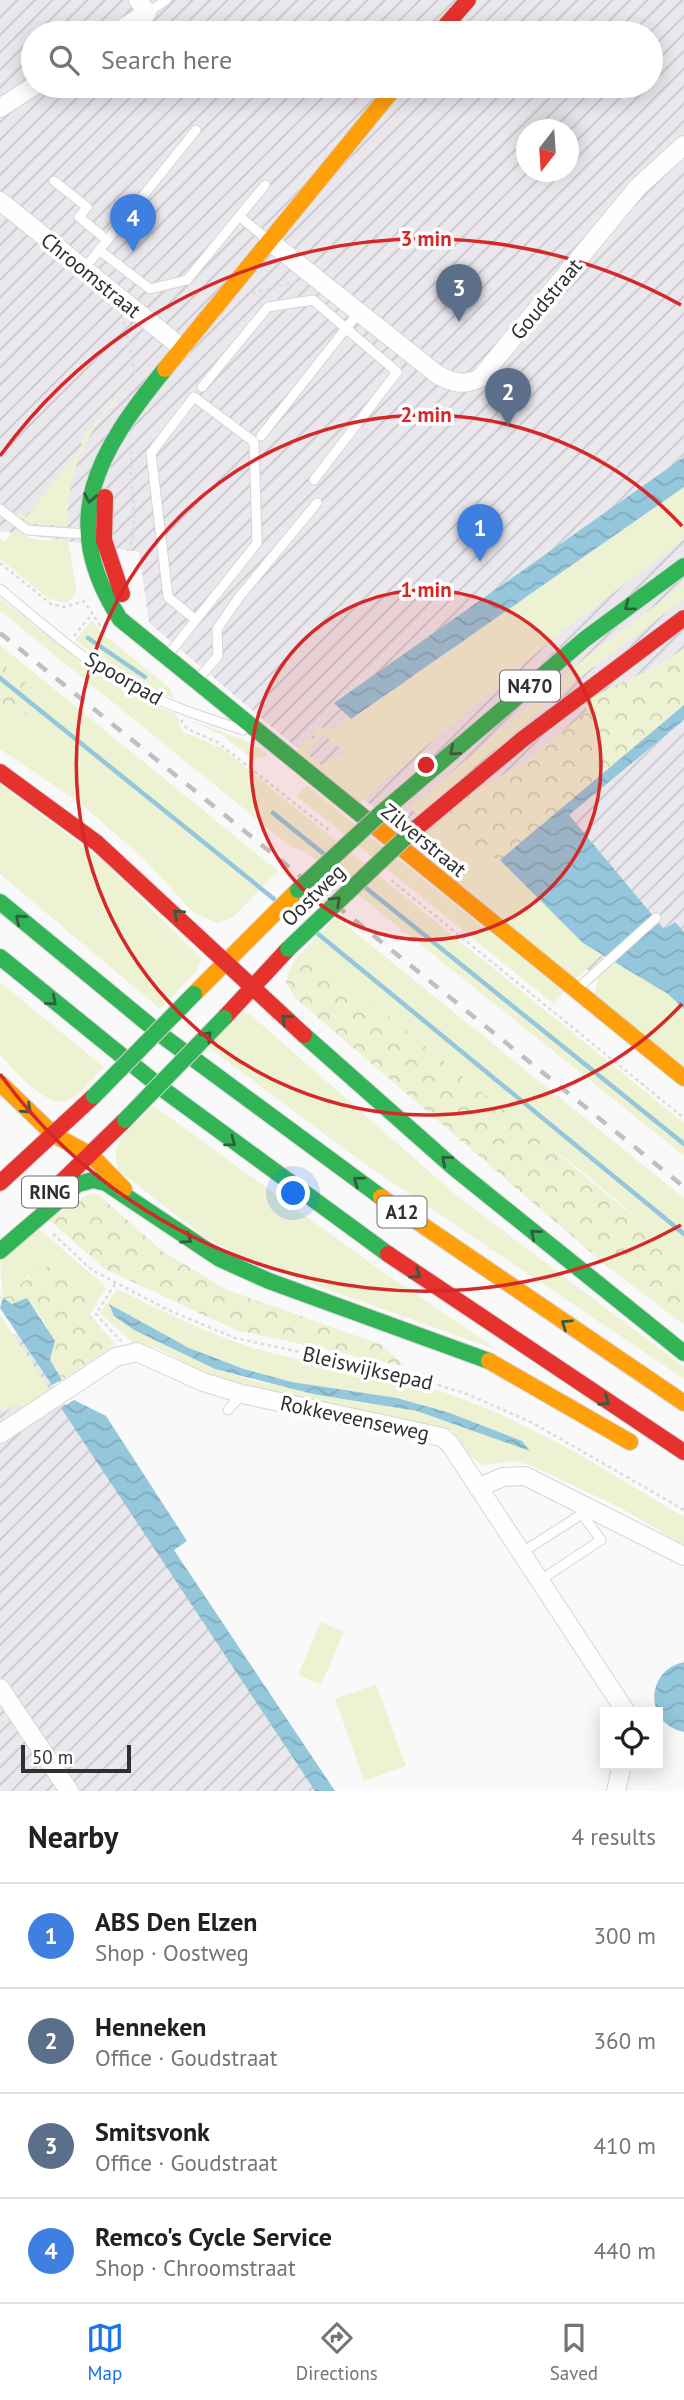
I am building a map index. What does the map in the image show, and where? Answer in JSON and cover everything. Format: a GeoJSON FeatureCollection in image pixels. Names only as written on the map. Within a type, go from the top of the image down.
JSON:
{"type":"FeatureCollection","features":[{"type":"Feature","properties":{"kind":"main road"},"geometry":{"type":"LineString","coordinates":[[450,21],[468,0]]}},
{"type":"Feature","properties":{"kind":"main road","name":"Zilverstraat"},"geometry":{"type":"LineString","coordinates":[[386,98],[268,240],[100,460],[91,488],[86,534],[92,562],[107,600],[120,619],[684,1078]]}},
{"type":"Feature","properties":{"kind":"main road","name":"Zilverstraat"},"geometry":{"type":"LineString","coordinates":[[117,437],[105,494],[104,533],[112,570],[139,633]]}},
{"type":"Feature","properties":{"kind":"main road","name":"Oostweg"},"geometry":{"type":"LineString","coordinates":[[0,1184],[54,1135],[227,961],[381,813],[585,639],[684,566]]}},
{"type":"Feature","properties":{"kind":"main road","name":"Oostweg"},"geometry":{"type":"LineString","coordinates":[[0,1235],[91,1155],[288,949],[408,835],[523,738],[684,618]]}},
{"type":"Feature","properties":{"kind":"main road"},"geometry":{"type":"LineString","coordinates":[[0,772],[97,843],[227,961],[252,989],[487,1196],[684,1353]]}},
{"type":"Feature","properties":{"kind":"main road","name":"A12"},"geometry":{"type":"LineString","coordinates":[[0,902],[120,1003],[226,1086],[382,1198],[684,1402]]}},
{"type":"Feature","properties":{"kind":"main road","name":"A12"},"geometry":{"type":"LineString","coordinates":[[0,957],[158,1087],[301,1194],[491,1325],[681,1462]]}},
{"type":"Feature","properties":{"kind":"main road"},"geometry":{"type":"LineString","coordinates":[[0,1083],[54,1135],[91,1155],[132,1198]]}},
{"type":"Feature","properties":{"kind":"main road"},"geometry":{"type":"LineString","coordinates":[[0,1251],[82,1182],[106,1183],[220,1259],[269,1281],[448,1342],[536,1385],[642,1448]]}},
{"type":"Feature","properties":{"kind":"street"},"geometry":{"type":"LineString","coordinates":[[127,21],[142,6]]}},
{"type":"Feature","properties":{"kind":"street"},"geometry":{"type":"LineString","coordinates":[[0,107],[21,94]]}},
{"type":"Feature","properties":{"kind":"street","name":"Goudstraat"},"geometry":{"type":"LineString","coordinates":[[268,240],[438,375],[461,384],[480,378],[638,187],[684,145]]}},
{"type":"Feature","properties":{"kind":"street","name":"Chroomstraat"},"geometry":{"type":"LineString","coordinates":[[0,201],[183,348]]}},
{"type":"Feature","properties":{"kind":"street"},"geometry":{"type":"LineString","coordinates":[[0,1434],[116,1357],[137,1352]]}},
{"type":"Feature","properties":{"kind":"street","name":"Rokkeveenseweg"},"geometry":{"type":"LineString","coordinates":[[137,1352],[203,1382],[242,1394],[328,1415],[438,1435],[450,1444],[623,1707]]}},
{"type":"Feature","properties":{"kind":"street"},"geometry":{"type":"LineString","coordinates":[[478,1488],[509,1476],[525,1476],[684,1556]]}},
{"type":"Feature","properties":{"kind":"street"},"geometry":{"type":"LineString","coordinates":[[0,1688],[69,1791]]}},
{"type":"Feature","properties":{"kind":"street"},"geometry":{"type":"LineString","coordinates":[[616,1791],[621,1770]]}},
{"type":"Feature","properties":{"kind":"lane"},"geometry":{"type":"LineString","coordinates":[[142,6],[166,0]]}},
{"type":"Feature","properties":{"kind":"lane"},"geometry":{"type":"LineString","coordinates":[[84,269],[196,130]]}},
{"type":"Feature","properties":{"kind":"lane"},"geometry":{"type":"LineString","coordinates":[[54,181],[87,207],[79,217],[107,240]]}},
{"type":"Feature","properties":{"kind":"lane"},"geometry":{"type":"LineString","coordinates":[[99,250],[150,289],[187,280],[265,185]]}},
{"type":"Feature","properties":{"kind":"lane"},"geometry":{"type":"LineString","coordinates":[[239,216],[268,240]]}},
{"type":"Feature","properties":{"kind":"lane"},"geometry":{"type":"LineString","coordinates":[[202,387],[268,307],[313,300],[397,372],[314,480]]}},
{"type":"Feature","properties":{"kind":"lane"},"geometry":{"type":"LineString","coordinates":[[261,436],[359,313]]}},
{"type":"Feature","properties":{"kind":"lane"},"geometry":{"type":"LineString","coordinates":[[167,657],[257,543],[254,442],[194,397],[151,453],[168,597],[196,620]]}},
{"type":"Feature","properties":{"kind":"lane"},"geometry":{"type":"LineString","coordinates":[[197,680],[218,656],[217,629],[240,596],[317,503]]}},
{"type":"Feature","properties":{"kind":"lane"},"geometry":{"type":"LineString","coordinates":[[0,509],[27,530],[104,533]]}},
{"type":"Feature","properties":{"kind":"lane","name":"Spoorpad"},"geometry":{"type":"LineString","coordinates":[[0,589],[117,678],[158,699],[264,738]]}},
{"type":"Feature","properties":{"kind":"lane"},"geometry":{"type":"LineString","coordinates":[[576,990],[656,918]]}},
{"type":"Feature","properties":{"kind":"lane"},"geometry":{"type":"LineString","coordinates":[[368,1315],[411,1343]]}},
{"type":"Feature","properties":{"kind":"lane"},"geometry":{"type":"LineString","coordinates":[[471,1366],[536,1385]]}},
{"type":"Feature","properties":{"kind":"lane"},"geometry":{"type":"LineString","coordinates":[[228,1410],[242,1394]]}},
{"type":"Feature","properties":{"kind":"lane"},"geometry":{"type":"LineString","coordinates":[[521,1553],[582,1514],[601,1540],[539,1581]]}},
{"type":"Feature","properties":{"kind":"path"},"geometry":{"type":"LineString","coordinates":[[248,294],[315,277]]}},
{"type":"Feature","properties":{"kind":"path"},"geometry":{"type":"LineString","coordinates":[[119,297],[136,381]]}},
{"type":"Feature","properties":{"kind":"path"},"geometry":{"type":"LineString","coordinates":[[68,643],[92,614]]}},
{"type":"Feature","properties":{"kind":"path","name":"Bleiswijksepad"},"geometry":{"type":"LineString","coordinates":[[52,1233],[82,1262],[115,1284],[235,1338],[406,1375],[467,1394],[533,1423],[684,1510]]}},
{"type":"Feature","properties":{"kind":"path"},"geometry":{"type":"LineString","coordinates":[[115,1284],[96,1314],[122,1341],[137,1352]]}},
{"type":"Feature","properties":{"kind":"shaded area"},"geometry":{"type":"Polygon","coordinates":[[[0,0],[684,0],[684,1047],[450,860],[336,781],[149,623],[139,552],[0,531],[0,0]]]}},
{"type":"Feature","properties":{"kind":"shaded area"},"geometry":{"type":"Polygon","coordinates":[[[18,1333],[322,1791],[0,1791],[0,1338],[18,1333]]]}},
{"type":"Feature","properties":{"kind":"green space"},"geometry":{"type":"Polygon","coordinates":[[[122,390],[91,433],[79,458],[71,485],[67,526],[34,524],[17,516],[17,511],[26,517],[83,446],[80,442],[122,390]]]}},
{"type":"Feature","properties":{"kind":"green space"},"geometry":{"type":"Polygon","coordinates":[[[684,487],[684,539],[555,637],[359,803],[296,752],[311,737],[316,741],[305,752],[321,765],[346,752],[323,734],[317,739],[313,734],[321,727],[323,729],[327,726],[333,731],[348,716],[352,719],[684,487]]]}},
{"type":"Feature","properties":{"kind":"green space"},"geometry":{"type":"Polygon","coordinates":[[[14,531],[37,540],[68,540],[77,592],[67,603],[49,599],[0,559],[0,538],[5,542],[14,531]]]}},
{"type":"Feature","properties":{"kind":"green space"},"geometry":{"type":"Polygon","coordinates":[[[684,584],[684,599],[567,687],[418,815],[410,808],[586,657],[684,584]]]}},
{"type":"Feature","properties":{"kind":"green space"},"geometry":{"type":"Polygon","coordinates":[[[0,598],[62,648],[105,678],[176,714],[182,731],[223,749],[684,1123],[684,1156],[304,851],[291,847],[0,611],[0,598]]]}},
{"type":"Feature","properties":{"kind":"green space"},"geometry":{"type":"Polygon","coordinates":[[[92,620],[103,634],[170,688],[174,699],[107,664],[75,640],[92,620]]]}},
{"type":"Feature","properties":{"kind":"green space"},"geometry":{"type":"Polygon","coordinates":[[[0,645],[278,871],[232,918],[217,923],[193,912],[145,860],[80,803],[0,749],[0,717],[27,714],[39,694],[0,662],[0,645]]]}},
{"type":"Feature","properties":{"kind":"green space"},"geometry":{"type":"Polygon","coordinates":[[[684,648],[684,705],[500,860],[472,852],[436,823],[457,803],[528,759],[588,711],[583,704],[591,698],[664,662],[684,648]]]}},
{"type":"Feature","properties":{"kind":"green space"},"geometry":{"type":"Polygon","coordinates":[[[0,662],[39,694],[27,714],[0,717],[0,662]]]}},
{"type":"Feature","properties":{"kind":"green space"},"geometry":{"type":"Polygon","coordinates":[[[187,719],[245,740],[267,754],[263,759],[258,756],[254,761],[224,736],[187,719]]]}},
{"type":"Feature","properties":{"kind":"green space"},"geometry":{"type":"Polygon","coordinates":[[[0,784],[104,862],[202,959],[195,973],[160,1009],[0,874],[0,784]]]}},
{"type":"Feature","properties":{"kind":"green space"},"geometry":{"type":"Polygon","coordinates":[[[306,785],[564,992],[554,1004],[297,796],[306,785]]]}},
{"type":"Feature","properties":{"kind":"green space"},"geometry":{"type":"Polygon","coordinates":[[[436,823],[472,852],[500,860],[583,943],[602,955],[576,979],[412,848],[436,823]]]}},
{"type":"Feature","properties":{"kind":"green space"},"geometry":{"type":"Polygon","coordinates":[[[336,917],[684,1198],[684,1257],[579,1169],[295,959],[336,917]]]}},
{"type":"Feature","properties":{"kind":"green space"},"geometry":{"type":"Polygon","coordinates":[[[316,957],[684,1257],[684,1325],[609,1268],[295,998],[285,981],[295,959],[316,957]]]}},
{"type":"Feature","properties":{"kind":"green space"},"geometry":{"type":"Polygon","coordinates":[[[615,963],[668,994],[684,1009],[684,1067],[594,994],[599,976],[615,963]]]}},
{"type":"Feature","properties":{"kind":"green space"},"geometry":{"type":"Polygon","coordinates":[[[0,982],[104,1067],[72,1098],[52,1100],[42,1095],[0,1055],[0,982]]]}},
{"type":"Feature","properties":{"kind":"green space"},"geometry":{"type":"Polygon","coordinates":[[[243,1012],[251,1015],[462,1200],[684,1367],[684,1379],[365,1164],[208,1047],[243,1012]]]}},
{"type":"Feature","properties":{"kind":"green space"},"geometry":{"type":"Polygon","coordinates":[[[154,1106],[376,1267],[498,1350],[256,1264],[205,1237],[119,1171],[116,1151],[119,1143],[131,1127],[154,1106]]]}},
{"type":"Feature","properties":{"kind":"green space"},"geometry":{"type":"Polygon","coordinates":[[[89,1194],[100,1196],[161,1250],[225,1289],[382,1345],[406,1367],[236,1330],[105,1269],[49,1220],[89,1194]]]}},
{"type":"Feature","properties":{"kind":"green space"},"geometry":{"type":"Polygon","coordinates":[[[38,1228],[104,1285],[106,1289],[99,1299],[77,1271],[27,1276],[19,1289],[3,1298],[0,1262],[38,1228]]]}},
{"type":"Feature","properties":{"kind":"green space"},"geometry":{"type":"Polygon","coordinates":[[[53,1265],[69,1269],[85,1280],[99,1299],[90,1315],[116,1345],[62,1380],[50,1360],[53,1343],[43,1320],[27,1299],[12,1304],[3,1298],[45,1267],[53,1265]]]}},
{"type":"Feature","properties":{"kind":"green space"},"geometry":{"type":"Polygon","coordinates":[[[117,1289],[241,1344],[284,1356],[401,1380],[473,1403],[565,1447],[684,1517],[684,1545],[619,1507],[532,1466],[515,1461],[482,1465],[471,1457],[451,1430],[252,1388],[196,1369],[157,1348],[133,1343],[100,1313],[117,1289]],[[109,1305],[114,1316],[134,1330],[215,1369],[255,1381],[417,1411],[521,1441],[450,1413],[397,1398],[292,1382],[244,1369],[189,1348],[109,1305]]]}},
{"type":"Feature","properties":{"kind":"green space"},"geometry":{"type":"Polygon","coordinates":[[[0,1315],[50,1390],[27,1407],[17,1404],[4,1412],[0,1405],[0,1315]]]}},
{"type":"Feature","properties":{"kind":"green space"},"geometry":{"type":"Polygon","coordinates":[[[321,1622],[344,1632],[321,1685],[298,1675],[321,1622]]]}},
{"type":"Feature","properties":{"kind":"green space"},"geometry":{"type":"Polygon","coordinates":[[[376,1684],[406,1766],[364,1781],[335,1699],[376,1684]]]}},
{"type":"Feature","properties":{"kind":"water"},"geometry":{"type":"Polygon","coordinates":[[[684,457],[684,487],[351,719],[334,703],[684,457]]]}},
{"type":"Feature","properties":{"kind":"water"},"geometry":{"type":"Polygon","coordinates":[[[684,705],[684,720],[569,815],[664,929],[675,922],[684,932],[684,1009],[668,994],[583,943],[500,860],[684,705]]]}},
{"type":"Feature","properties":{"kind":"water"},"geometry":{"type":"Polygon","coordinates":[[[3,1298],[12,1304],[27,1298],[55,1341],[50,1360],[62,1380],[52,1385],[0,1308],[3,1298]]]}},
{"type":"Feature","properties":{"kind":"water"},"geometry":{"type":"Polygon","coordinates":[[[109,1304],[189,1348],[244,1369],[292,1382],[397,1398],[450,1413],[522,1441],[530,1451],[417,1411],[313,1394],[215,1369],[134,1330],[114,1316],[109,1304]]]}},
{"type":"Feature","properties":{"kind":"water"},"geometry":{"type":"Polygon","coordinates":[[[74,1400],[106,1416],[187,1541],[174,1550],[335,1791],[315,1791],[61,1408],[74,1400]]]}},
{"type":"Feature","properties":{"kind":"water"},"geometry":{"type":"Polygon","coordinates":[[[684,1662],[684,1732],[671,1727],[663,1720],[663,1707],[656,1707],[656,1686],[662,1675],[671,1667],[684,1662]]]}},
{"type":"Feature","properties":{"kind":"waterway"},"geometry":{"type":"LineString","coordinates":[[88,638],[145,677]]}},
{"type":"Feature","properties":{"kind":"waterway"},"geometry":{"type":"LineString","coordinates":[[0,678],[274,899]]}},
{"type":"Feature","properties":{"kind":"waterway"},"geometry":{"type":"LineString","coordinates":[[273,813],[324,854]]}},
{"type":"Feature","properties":{"kind":"waterway"},"geometry":{"type":"LineString","coordinates":[[366,888],[684,1144]]}},
{"type":"Feature","properties":{"kind":"waterway"},"geometry":{"type":"LineString","coordinates":[[317,933],[684,1234]]}},
{"type":"Feature","properties":{"kind":"railway"},"geometry":{"type":"LineString","coordinates":[[0,633],[684,1187]]}},
{"type":"Feature","properties":{"kind":"traffic: fast"},"geometry":{"type":"LineString","coordinates":[[165,369],[121,429],[104,458],[93,488],[88,518],[91,549],[101,583],[120,619],[371,823]]}},
{"type":"Feature","properties":{"kind":"traffic: fast"},"geometry":{"type":"LineString","coordinates":[[381,813],[585,639],[684,566]]}},
{"type":"Feature","properties":{"kind":"traffic: fast"},"geometry":{"type":"LineString","coordinates":[[298,890],[381,813]]}},
{"type":"Feature","properties":{"kind":"traffic: fast"},"geometry":{"type":"LineString","coordinates":[[288,949],[408,835]]}},
{"type":"Feature","properties":{"kind":"traffic: fast"},"geometry":{"type":"LineString","coordinates":[[0,902],[164,1037],[381,1197]]}},
{"type":"Feature","properties":{"kind":"traffic: fast"},"geometry":{"type":"LineString","coordinates":[[0,957],[164,1090],[388,1254]]}},
{"type":"Feature","properties":{"kind":"traffic: fast"},"geometry":{"type":"LineString","coordinates":[[94,1096],[194,994]]}},
{"type":"Feature","properties":{"kind":"traffic: fast"},"geometry":{"type":"LineString","coordinates":[[125,1120],[224,1018]]}},
{"type":"Feature","properties":{"kind":"traffic: fast"},"geometry":{"type":"LineString","coordinates":[[304,1035],[453,1167],[684,1353]]}},
{"type":"Feature","properties":{"kind":"traffic: fast"},"geometry":{"type":"LineString","coordinates":[[0,1251],[78,1184],[93,1180],[106,1183],[220,1259],[269,1281],[489,1361]]}},
{"type":"Feature","properties":{"kind":"traffic: slow"},"geometry":{"type":"LineString","coordinates":[[165,369],[386,98]]}},
{"type":"Feature","properties":{"kind":"traffic: slow"},"geometry":{"type":"LineString","coordinates":[[371,823],[684,1078]]}},
{"type":"Feature","properties":{"kind":"traffic: slow"},"geometry":{"type":"LineString","coordinates":[[194,994],[298,890]]}},
{"type":"Feature","properties":{"kind":"traffic: slow"},"geometry":{"type":"LineString","coordinates":[[0,1083],[54,1135],[91,1155],[124,1189]]}},
{"type":"Feature","properties":{"kind":"traffic: slow"},"geometry":{"type":"LineString","coordinates":[[381,1197],[684,1403]]}},
{"type":"Feature","properties":{"kind":"traffic: slow"},"geometry":{"type":"LineString","coordinates":[[489,1361],[630,1442]]}},
{"type":"Feature","properties":{"kind":"traffic: jam"},"geometry":{"type":"LineString","coordinates":[[450,21],[468,0]]}},
{"type":"Feature","properties":{"kind":"traffic: jam"},"geometry":{"type":"LineString","coordinates":[[105,497],[104,540],[122,594]]}},
{"type":"Feature","properties":{"kind":"traffic: jam"},"geometry":{"type":"LineString","coordinates":[[408,835],[523,739],[684,618]]}},
{"type":"Feature","properties":{"kind":"traffic: jam"},"geometry":{"type":"LineString","coordinates":[[0,772],[97,843],[304,1035]]}},
{"type":"Feature","properties":{"kind":"traffic: jam"},"geometry":{"type":"LineString","coordinates":[[224,1018],[288,949]]}},
{"type":"Feature","properties":{"kind":"traffic: jam"},"geometry":{"type":"LineString","coordinates":[[0,1183],[94,1096]]}},
{"type":"Feature","properties":{"kind":"traffic: jam"},"geometry":{"type":"LineString","coordinates":[[49,1194],[125,1120]]}},
{"type":"Feature","properties":{"kind":"traffic: jam"},"geometry":{"type":"LineString","coordinates":[[388,1254],[684,1452]]}},
{"type":"Feature","properties":{"kind":"place","name":"Remco's Cycle Service"},"geometry":{"type":"Point","coordinates":[133,252]}},
{"type":"Feature","properties":{"kind":"place","name":"Smitsvonk"},"geometry":{"type":"Point","coordinates":[459,322]}},
{"type":"Feature","properties":{"kind":"place","name":"Henneken"},"geometry":{"type":"Point","coordinates":[508,426]}},
{"type":"Feature","properties":{"kind":"place","name":"ABS Den Elzen"},"geometry":{"type":"Point","coordinates":[480,562]}}]}
